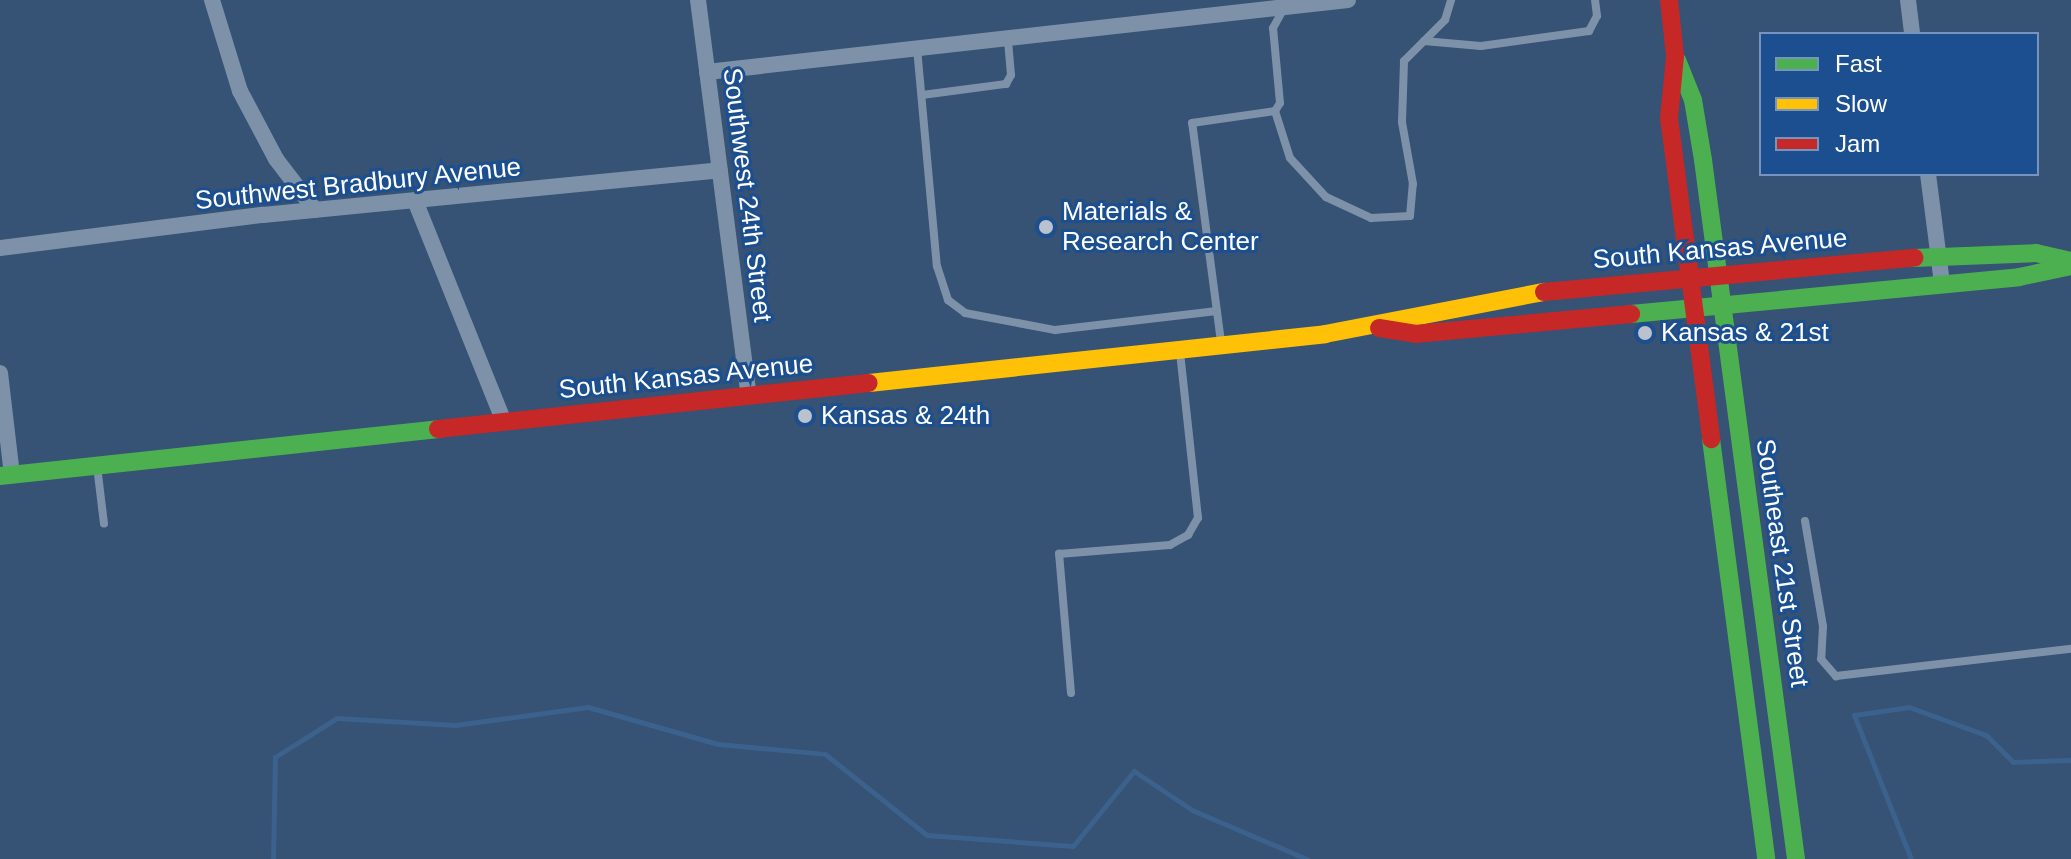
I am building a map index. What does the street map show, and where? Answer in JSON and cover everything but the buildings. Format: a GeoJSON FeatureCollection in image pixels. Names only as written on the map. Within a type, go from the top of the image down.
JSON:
{"type":"FeatureCollection","features":[{"type":"Feature","properties":{"kind":"main road"},"geometry":{"type":"LineString","coordinates":[[1669,0],[1675,56],[1669,118],[1766,859]]}},
{"type":"Feature","properties":{"kind":"main road","name":"Southeast 21st Street"},"geometry":{"type":"LineString","coordinates":[[1675,56],[1693,100],[1796,859]]}},
{"type":"Feature","properties":{"kind":"main road","name":"South Kansas Avenue"},"geometry":{"type":"LineString","coordinates":[[6,475],[1376,328],[1435,308],[1688,277],[1938,255],[2036,253],[2071,264]]}},
{"type":"Feature","properties":{"kind":"main road","name":"South Kansas Avenue"},"geometry":{"type":"LineString","coordinates":[[1376,328],[1415,334],[1942,284],[2071,264]]}},
{"type":"Feature","properties":{"kind":"street"},"geometry":{"type":"LineString","coordinates":[[212,0],[246,105],[276,159],[315,210]]}},
{"type":"Feature","properties":{"kind":"street","name":"Southwest 24th Street"},"geometry":{"type":"LineString","coordinates":[[698,0],[749,396]]}},
{"type":"Feature","properties":{"kind":"street"},"geometry":{"type":"LineString","coordinates":[[707,72],[1008,37],[1196,8],[1286,6],[1348,0]]}},
{"type":"Feature","properties":{"kind":"street"},"geometry":{"type":"LineString","coordinates":[[1908,0],[1912,32]]}},
{"type":"Feature","properties":{"kind":"street","name":"Southwest Bradbury Avenue"},"geometry":{"type":"LineString","coordinates":[[0,248],[315,210],[416,203],[720,170]]}},
{"type":"Feature","properties":{"kind":"street"},"geometry":{"type":"LineString","coordinates":[[1928,176],[1942,284]]}},
{"type":"Feature","properties":{"kind":"street"},"geometry":{"type":"LineString","coordinates":[[416,203],[504,422]]}},
{"type":"Feature","properties":{"kind":"street"},"geometry":{"type":"LineString","coordinates":[[0,373],[6,475]]}},
{"type":"Feature","properties":{"kind":"lane"},"geometry":{"type":"LineString","coordinates":[[1286,6],[1273,28],[1280,103],[1275,111],[1290,158],[1326,197],[1371,218],[1410,216],[1413,184],[1402,122],[1404,61],[1445,20],[1451,0]]}},
{"type":"Feature","properties":{"kind":"lane"},"geometry":{"type":"LineString","coordinates":[[1424,41],[1481,46],[1589,31],[1597,16],[1595,0]]}},
{"type":"Feature","properties":{"kind":"lane"},"geometry":{"type":"LineString","coordinates":[[922,95],[1006,84],[1011,75],[1008,37]]}},
{"type":"Feature","properties":{"kind":"lane"},"geometry":{"type":"LineString","coordinates":[[917,48],[937,266],[948,300],[965,313],[1055,330],[1217,311]]}},
{"type":"Feature","properties":{"kind":"lane"},"geometry":{"type":"LineString","coordinates":[[1221,345],[1192,123],[1275,111]]}},
{"type":"Feature","properties":{"kind":"lane"},"geometry":{"type":"LineString","coordinates":[[1071,693],[1059,554],[1170,545],[1188,535],[1198,518],[1180,350]]}},
{"type":"Feature","properties":{"kind":"lane"},"geometry":{"type":"LineString","coordinates":[[97,466],[104,524]]}},
{"type":"Feature","properties":{"kind":"lane"},"geometry":{"type":"LineString","coordinates":[[1805,521],[1823,626],[1821,659],[1836,676],[1899,665],[2071,649]]}},
{"type":"Feature","properties":{"kind":"waterway"},"geometry":{"type":"LineString","coordinates":[[273,859],[275,757],[337,718],[455,725],[588,707],[718,744],[825,754],[927,835],[1073,846],[1134,771],[1192,810],[1307,859]]}},
{"type":"Feature","properties":{"kind":"waterway"},"geometry":{"type":"LineString","coordinates":[[1911,859],[1854,715],[1909,707],[1986,735],[2013,762],[2071,760]]}},
{"type":"Feature","properties":{"kind":"traffic: fast"},"geometry":{"type":"LineString","coordinates":[[1677,60],[1693,100],[1703,160],[1796,859]]}},
{"type":"Feature","properties":{"kind":"traffic: fast"},"geometry":{"type":"LineString","coordinates":[[1914,258],[2036,253],[2071,261]]}},
{"type":"Feature","properties":{"kind":"traffic: fast"},"geometry":{"type":"LineString","coordinates":[[1631,314],[2019,277],[2071,266]]}},
{"type":"Feature","properties":{"kind":"traffic: fast"},"geometry":{"type":"LineString","coordinates":[[0,476],[438,429]]}},
{"type":"Feature","properties":{"kind":"traffic: fast"},"geometry":{"type":"LineString","coordinates":[[1711,439],[1766,859]]}},
{"type":"Feature","properties":{"kind":"traffic: slow"},"geometry":{"type":"LineString","coordinates":[[869,383],[1325,334],[1544,292]]}},
{"type":"Feature","properties":{"kind":"traffic: jam"},"geometry":{"type":"LineString","coordinates":[[1669,0],[1675,56],[1669,118],[1711,439]]}},
{"type":"Feature","properties":{"kind":"traffic: jam"},"geometry":{"type":"LineString","coordinates":[[1544,292],[1914,258]]}},
{"type":"Feature","properties":{"kind":"traffic: jam"},"geometry":{"type":"LineString","coordinates":[[1379,328],[1415,334],[1631,314]]}},
{"type":"Feature","properties":{"kind":"traffic: jam"},"geometry":{"type":"LineString","coordinates":[[438,429],[869,383]]}},
{"type":"Feature","properties":{"kind":"place","name":"Materials & Research Center"},"geometry":{"type":"Point","coordinates":[1046,227]}},
{"type":"Feature","properties":{"kind":"place","name":"Kansas & 21st"},"geometry":{"type":"Point","coordinates":[1645,333]}},
{"type":"Feature","properties":{"kind":"place","name":"Kansas & 24th"},"geometry":{"type":"Point","coordinates":[805,416]}}]}
